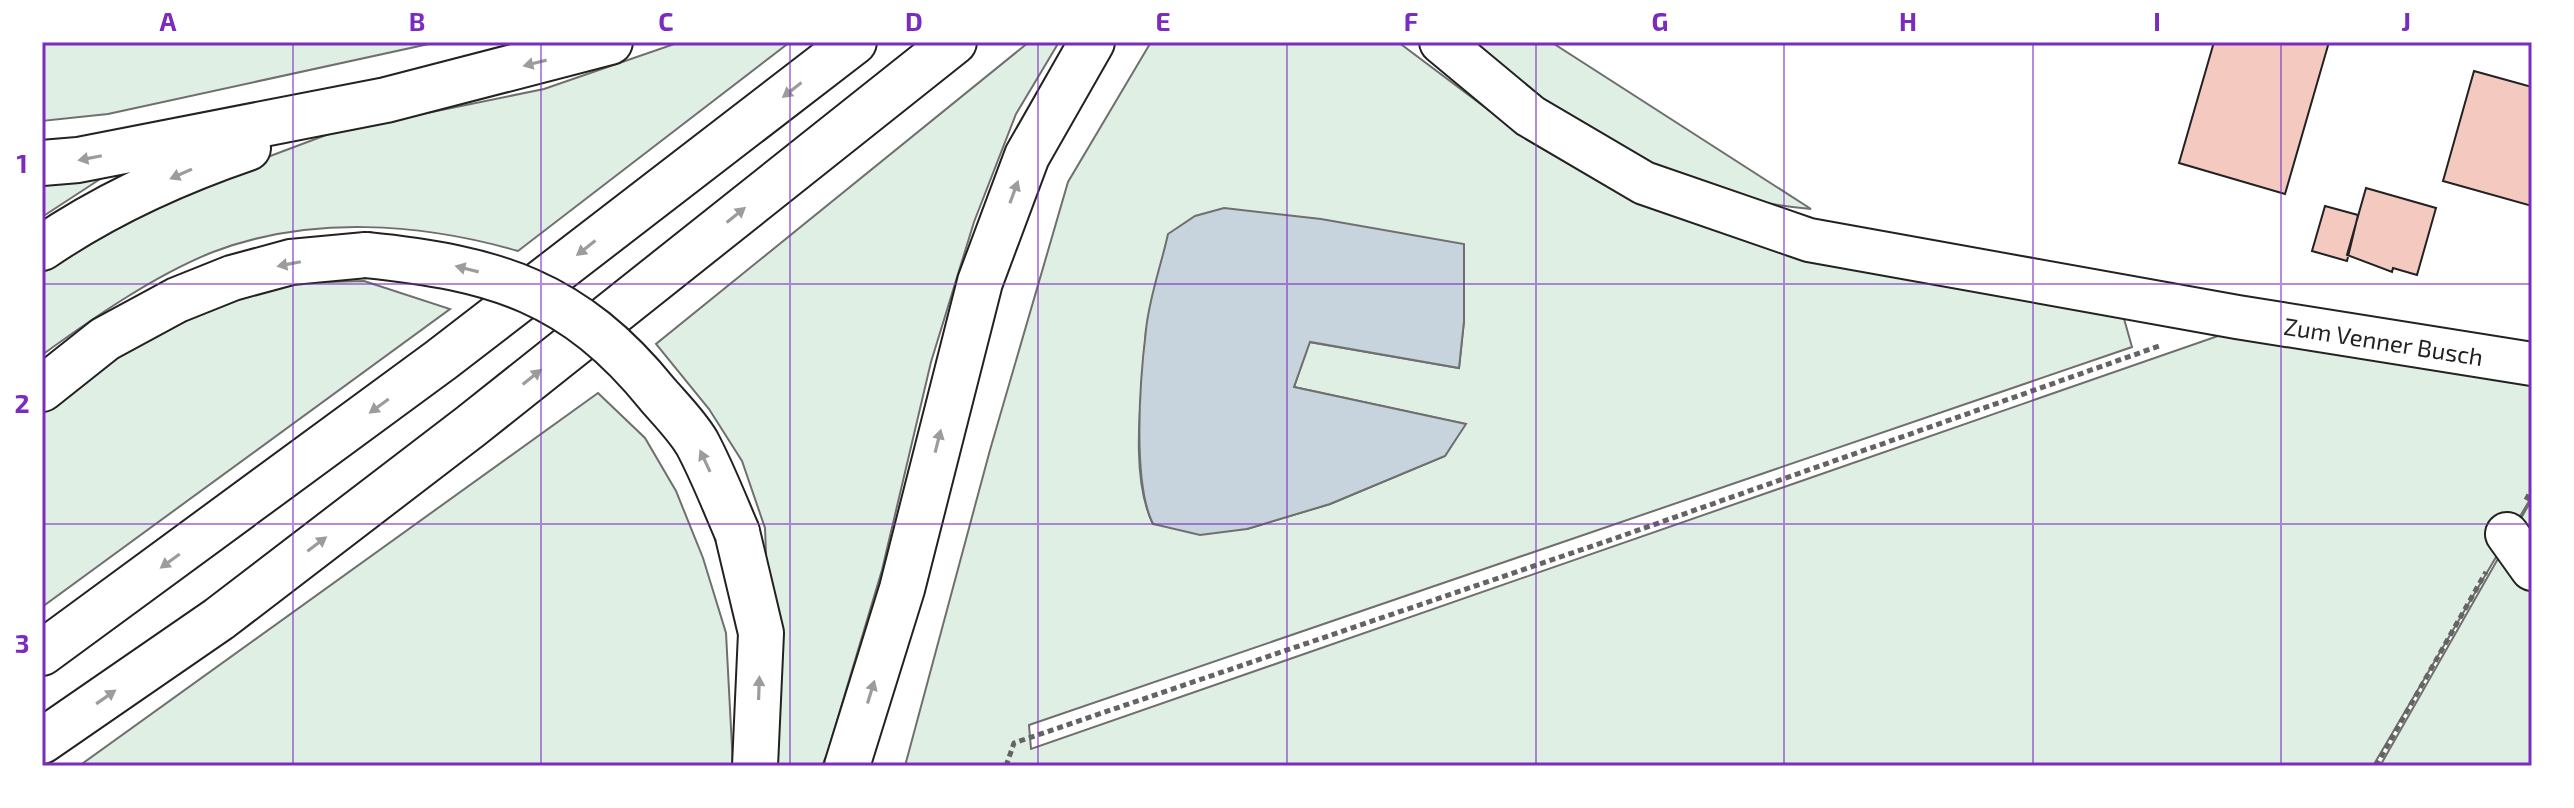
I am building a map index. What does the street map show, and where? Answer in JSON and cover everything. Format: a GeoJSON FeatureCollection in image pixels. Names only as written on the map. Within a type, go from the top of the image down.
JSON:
{"type":"FeatureCollection","features":[{"type":"Feature","properties":{"kind":"highway"},"geometry":{"type":"LineString","coordinates":[[42,163],[78,160],[386,100],[610,42]]}},
{"type":"Feature","properties":{"kind":"highway"},"geometry":{"type":"LineString","coordinates":[[42,653],[441,360],[854,42]]}},
{"type":"Feature","properties":{"kind":"highway"},"geometry":{"type":"LineString","coordinates":[[42,741],[219,619],[459,436],[954,42]]}},
{"type":"Feature","properties":{"kind":"highway"},"geometry":{"type":"LineString","coordinates":[[847,766],[902,589],[980,282],[1027,156],[1092,42]]}},
{"type":"Feature","properties":{"kind":"highway"},"geometry":{"type":"LineString","coordinates":[[42,248],[89,216],[206,162],[386,100]]}},
{"type":"Feature","properties":{"kind":"highway"},"geometry":{"type":"LineString","coordinates":[[42,389],[105,339],[177,300],[232,278],[291,262],[366,255],[447,264],[507,279],[590,325],[630,360],[696,441],[737,532],[761,633],[755,766]]}},
{"type":"Feature","properties":{"kind":"street","name":"Zum Venner Busch"},"geometry":{"type":"LineString","coordinates":[[1441,42],[1530,116],[1644,183],[1809,240],[2237,317],[2532,364]]}},
{"type":"Feature","properties":{"kind":"street"},"geometry":{"type":"LineString","coordinates":[[2507,534],[2532,569]]}},
{"type":"Feature","properties":{"kind":"path"},"geometry":{"type":"LineString","coordinates":[[1006,766],[1014,743],[1616,538],[2178,339]]}},
{"type":"Feature","properties":{"kind":"path"},"geometry":{"type":"LineString","coordinates":[[2376,766],[2532,489]]}},
{"type":"Feature","properties":{"kind":"green space"},"geometry":{"type":"Polygon","coordinates":[[[42,42],[438,42],[108,114],[42,121],[42,42]]]}},
{"type":"Feature","properties":{"kind":"green space"},"geometry":{"type":"Polygon","coordinates":[[[680,42],[790,42],[518,251],[443,234],[366,227],[288,232],[250,240],[213,252],[147,285],[42,355],[42,272],[105,229],[249,164],[334,132],[544,89],[680,42]]]}},
{"type":"Feature","properties":{"kind":"green space"},"geometry":{"type":"Polygon","coordinates":[[[1029,42],[1059,42],[1016,114],[974,222],[931,362],[882,570],[827,754],[822,766],[774,766],[765,528],[742,461],[709,409],[656,344],[1029,42]]]}},
{"type":"Feature","properties":{"kind":"green space"},"geometry":{"type":"Polygon","coordinates":[[[1151,42],[1398,42],[1526,138],[2121,308],[2132,347],[1029,725],[1031,749],[2238,329],[2532,374],[2532,496],[2373,766],[905,766],[990,450],[1068,182],[1151,42]],[[1464,321],[1146,329],[1139,455],[1145,504],[1153,524],[1247,529],[1330,504],[1445,456],[1465,424],[1294,387],[1309,342],[1459,368],[1464,321]]]}},
{"type":"Feature","properties":{"kind":"green space"},"geometry":{"type":"Polygon","coordinates":[[[1459,42],[1551,42],[1811,209],[1733,196],[1656,171],[1571,123],[1459,42]]]}},
{"type":"Feature","properties":{"kind":"green space"},"geometry":{"type":"Polygon","coordinates":[[[114,170],[42,217],[42,175],[114,170]]]}},
{"type":"Feature","properties":{"kind":"green space"},"geometry":{"type":"Polygon","coordinates":[[[364,281],[450,309],[42,607],[42,403],[169,320],[283,283],[364,281]]]}},
{"type":"Feature","properties":{"kind":"green space"},"geometry":{"type":"Polygon","coordinates":[[[598,393],[645,438],[676,491],[703,558],[726,633],[733,766],[79,766],[598,393]]]}},
{"type":"Feature","properties":{"kind":"green space"},"geometry":{"type":"Polygon","coordinates":[[[2532,499],[2532,766],[2380,766],[2532,499]]]}},
{"type":"Feature","properties":{"kind":"shaded area"},"geometry":{"type":"Polygon","coordinates":[[[1224,208],[1321,219],[1464,244],[1464,321],[1459,368],[1310,342],[1294,387],[1466,424],[1445,456],[1330,504],[1247,529],[1200,535],[1153,524],[1142,483],[1139,430],[1150,306],[1168,234],[1195,216],[1224,208]]]}},
{"type":"Feature","properties":{"kind":"building"},"geometry":{"type":"Polygon","coordinates":[[[2214,42],[2329,42],[2285,194],[2179,163],[2214,42]]]}},
{"type":"Feature","properties":{"kind":"building"},"geometry":{"type":"Polygon","coordinates":[[[2474,71],[2532,87],[2532,206],[2443,181],[2474,71]]]}},
{"type":"Feature","properties":{"kind":"building"},"geometry":{"type":"Polygon","coordinates":[[[2366,188],[2436,208],[2417,275],[2393,268],[2392,272],[2347,255],[2366,188]]]}},
{"type":"Feature","properties":{"kind":"building"},"geometry":{"type":"Polygon","coordinates":[[[2325,206],[2358,215],[2347,261],[2312,251],[2325,206]]]}}]}
